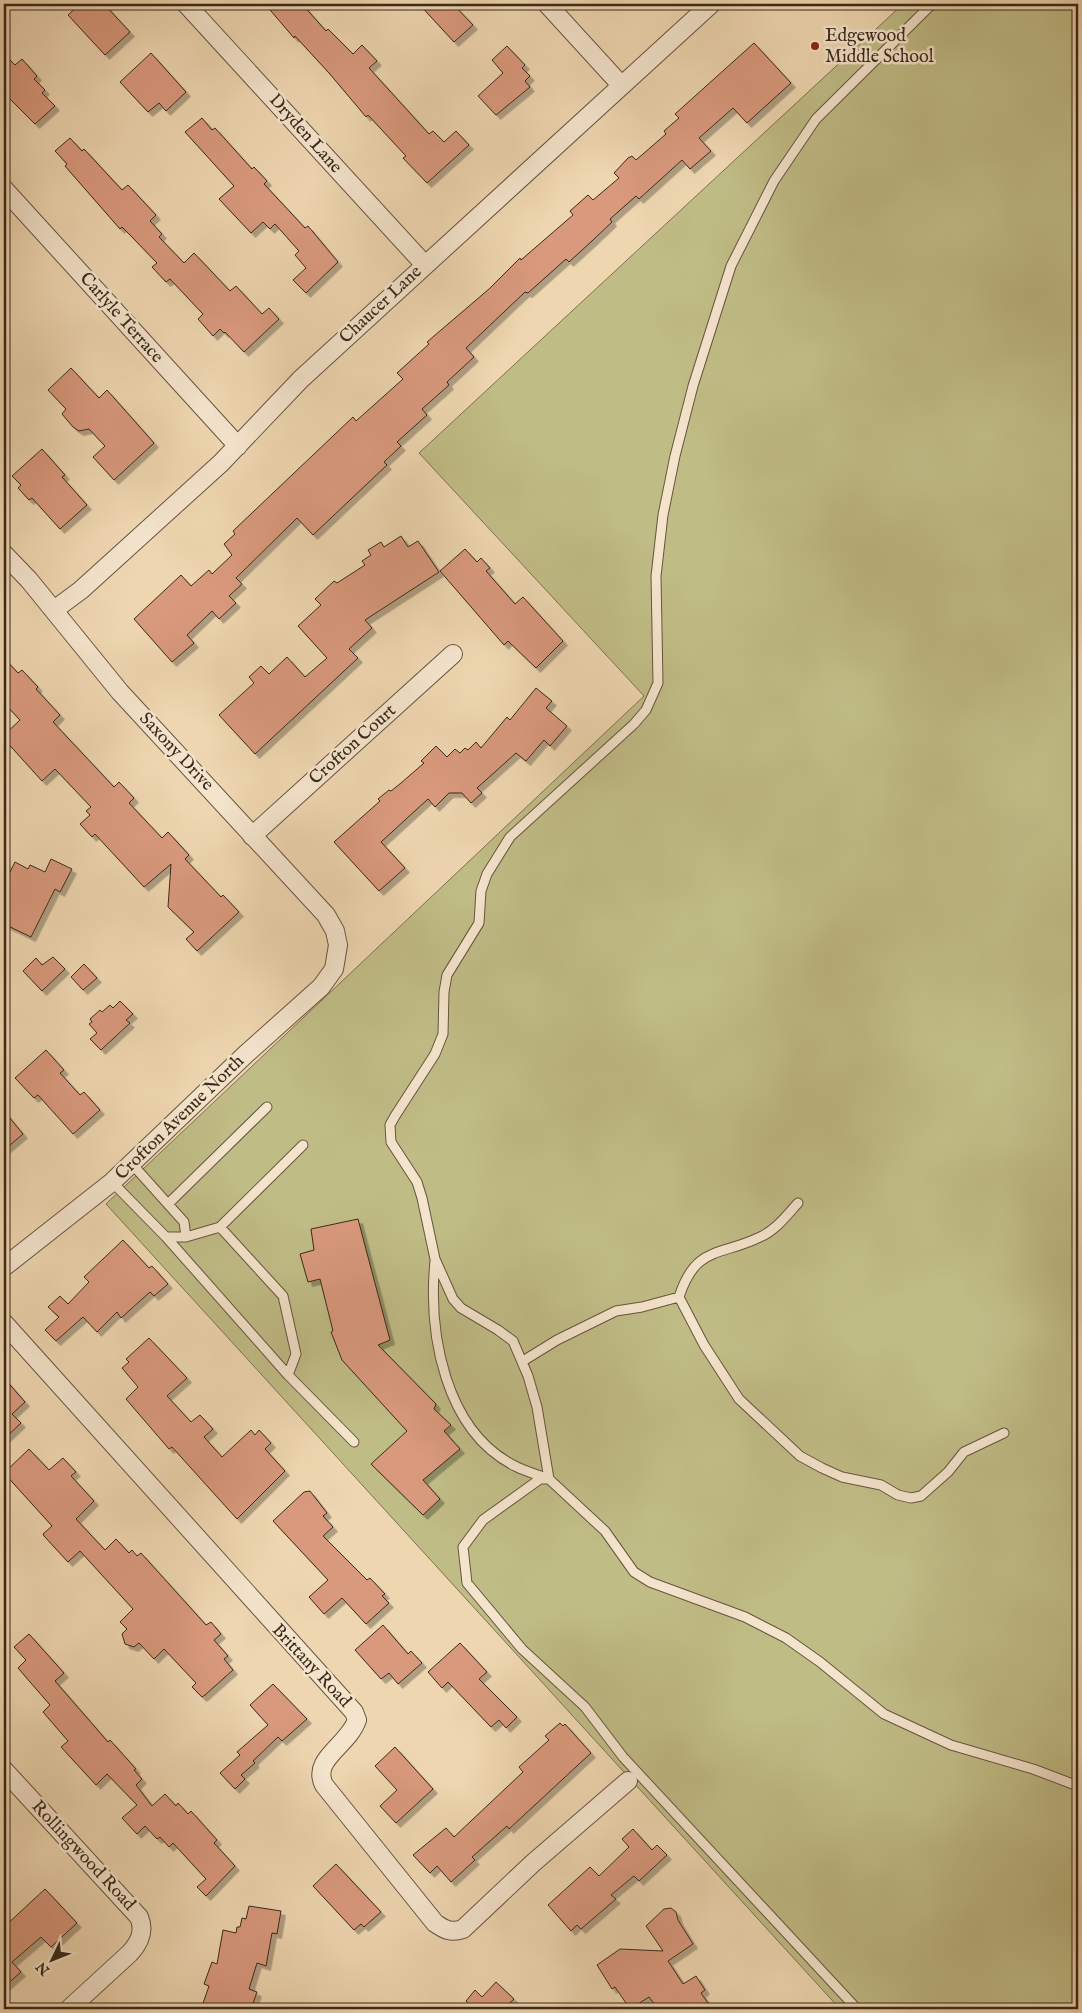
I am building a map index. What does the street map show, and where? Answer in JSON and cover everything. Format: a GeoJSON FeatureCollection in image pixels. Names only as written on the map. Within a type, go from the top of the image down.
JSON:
{"type":"FeatureCollection","features":[{"type":"Feature","properties":{"kind":"street","name":"Dryden Lane"},"geometry":{"type":"LineString","coordinates":[[186,4],[425,265]]}},
{"type":"Feature","properties":{"kind":"street"},"geometry":{"type":"LineString","coordinates":[[547,4],[621,84]]}},
{"type":"Feature","properties":{"kind":"street","name":"Chaucer Lane"},"geometry":{"type":"LineString","coordinates":[[54,610],[81,590],[238,446],[301,379],[621,84],[711,4]]}},
{"type":"Feature","properties":{"kind":"street","name":"Carlyle Terrace"},"geometry":{"type":"LineString","coordinates":[[4,189],[238,446]]}},
{"type":"Feature","properties":{"kind":"street","name":"Saxony Drive"},"geometry":{"type":"LineString","coordinates":[[4,554],[54,610],[120,692],[326,915],[335,931],[338,945],[337,954]]}},
{"type":"Feature","properties":{"kind":"street","name":"Crofton Court"},"geometry":{"type":"LineString","coordinates":[[252,836],[453,654]]}},
{"type":"Feature","properties":{"kind":"street","name":"Crofton Avenue North"},"geometry":{"type":"LineString","coordinates":[[4,1267],[112,1182],[246,1054],[321,987],[334,969],[337,954]]}},
{"type":"Feature","properties":{"kind":"street","name":"Brittany Road"},"geometry":{"type":"LineString","coordinates":[[4,1324],[354,1712],[357,1720],[354,1728],[347,1738],[325,1760],[320,1769],[320,1777],[324,1785],[435,1923],[444,1930],[454,1932],[463,1929],[533,1863],[628,1781]]}},
{"type":"Feature","properties":{"kind":"street","name":"Rollingwood Road"},"geometry":{"type":"LineString","coordinates":[[4,1770],[139,1916],[143,1925],[139,1942],[130,1953],[69,2009]]}},
{"type":"Feature","properties":{"kind":"lane"},"geometry":{"type":"LineString","coordinates":[[932,4],[816,119],[774,182],[731,266],[693,386],[662,515],[656,576],[658,683],[646,710],[613,745],[510,837],[487,874],[481,891],[479,923],[470,941],[447,975],[444,992],[443,1034],[435,1054],[390,1125],[392,1142],[416,1182],[422,1198],[435,1260],[436,1333],[439,1355],[462,1416],[489,1447],[503,1459],[517,1467],[549,1479],[606,1531],[634,1572],[650,1582],[746,1616],[786,1638],[820,1662],[884,1714],[951,1745],[1033,1769],[1078,1786]]}},
{"type":"Feature","properties":{"kind":"lane"},"geometry":{"type":"LineString","coordinates":[[168,1204],[267,1107]]}},
{"type":"Feature","properties":{"kind":"lane"},"geometry":{"type":"LineString","coordinates":[[166,1237],[186,1237],[220,1227],[303,1145]]}},
{"type":"Feature","properties":{"kind":"lane"},"geometry":{"type":"LineString","coordinates":[[132,1164],[184,1222],[186,1237]]}},
{"type":"Feature","properties":{"kind":"lane"},"geometry":{"type":"LineString","coordinates":[[112,1182],[166,1237],[288,1375],[354,1442]]}},
{"type":"Feature","properties":{"kind":"lane"},"geometry":{"type":"LineString","coordinates":[[798,1203],[777,1226],[761,1237],[712,1253],[694,1265],[684,1282],[679,1298],[704,1345],[740,1399],[800,1456],[842,1477],[881,1485],[898,1495],[910,1498],[921,1496],[948,1472],[964,1452],[1004,1433]]}},
{"type":"Feature","properties":{"kind":"lane"},"geometry":{"type":"LineString","coordinates":[[220,1227],[283,1296],[296,1354],[288,1375]]}},
{"type":"Feature","properties":{"kind":"lane"},"geometry":{"type":"LineString","coordinates":[[435,1260],[453,1299],[461,1308],[513,1341],[523,1361],[537,1407],[549,1479]]}},
{"type":"Feature","properties":{"kind":"lane"},"geometry":{"type":"LineString","coordinates":[[523,1361],[557,1340],[616,1311],[679,1298]]}},
{"type":"Feature","properties":{"kind":"lane"},"geometry":{"type":"LineString","coordinates":[[549,1479],[540,1479],[483,1520],[463,1547],[467,1583],[522,1649],[585,1707],[623,1757],[857,2009]]}},
{"type":"Feature","properties":{"kind":"shaded area"},"geometry":{"type":"Polygon","coordinates":[[[903,4],[1078,4],[1078,2009],[840,2009],[106,1204],[644,696],[419,453],[903,4]]]}},
{"type":"Feature","properties":{"kind":"building"},"geometry":{"type":"Polygon","coordinates":[[[80,4],[104,4],[130,32],[105,55],[68,15],[80,4]]]}},
{"type":"Feature","properties":{"kind":"building"},"geometry":{"type":"Polygon","coordinates":[[[265,4],[302,4],[326,31],[328,29],[353,54],[362,45],[377,61],[369,68],[429,134],[433,131],[444,142],[456,131],[469,145],[427,183],[403,158],[406,156],[368,115],[366,117],[329,73],[295,36],[294,38],[265,4]]]}},
{"type":"Feature","properties":{"kind":"building"},"geometry":{"type":"Polygon","coordinates":[[[419,4],[453,4],[473,25],[454,42],[419,4]]]}},
{"type":"Feature","properties":{"kind":"building"},"geometry":{"type":"Polygon","coordinates":[[[754,43],[791,83],[747,123],[733,108],[699,138],[711,151],[690,169],[682,160],[639,199],[636,196],[610,219],[612,222],[569,262],[566,259],[528,293],[525,292],[466,348],[474,357],[447,382],[449,385],[422,409],[427,415],[397,442],[401,446],[384,462],[387,465],[313,535],[297,518],[236,578],[242,584],[229,596],[236,603],[219,619],[212,611],[187,635],[194,643],[172,662],[134,619],[181,575],[191,586],[209,570],[212,574],[232,555],[224,544],[235,534],[233,531],[353,417],[356,421],[403,379],[397,373],[429,344],[427,342],[489,289],[520,258],[521,260],[573,215],[570,211],[588,195],[593,200],[619,178],[614,173],[628,158],[632,156],[636,160],[666,134],[664,131],[679,118],[675,114],[754,43]]]}},
{"type":"Feature","properties":{"kind":"building"},"geometry":{"type":"Polygon","coordinates":[[[507,46],[525,65],[522,68],[530,76],[525,81],[530,87],[496,115],[478,96],[503,73],[492,60],[507,46]]]}},
{"type":"Feature","properties":{"kind":"building"},"geometry":{"type":"Polygon","coordinates":[[[151,53],[186,92],[166,111],[159,103],[148,112],[120,82],[151,53]]]}},
{"type":"Feature","properties":{"kind":"building"},"geometry":{"type":"Polygon","coordinates":[[[4,54],[15,65],[22,59],[37,76],[34,79],[45,90],[42,93],[55,106],[35,124],[4,93],[4,54]]]}},
{"type":"Feature","properties":{"kind":"building"},"geometry":{"type":"Polygon","coordinates":[[[202,118],[212,130],[215,128],[252,169],[254,167],[267,181],[264,184],[305,228],[308,226],[338,262],[306,293],[293,280],[306,268],[295,255],[299,251],[275,224],[270,229],[263,222],[251,233],[219,199],[234,186],[185,132],[202,118]]]}},
{"type":"Feature","properties":{"kind":"building"},"geometry":{"type":"Polygon","coordinates":[[[70,138],[82,151],[84,149],[122,190],[128,185],[156,215],[150,221],[162,234],[159,237],[184,263],[194,253],[230,291],[236,286],[262,314],[269,308],[279,319],[244,352],[220,329],[213,336],[198,319],[203,314],[170,279],[166,282],[152,267],[157,263],[122,227],[120,229],[65,166],[67,164],[55,151],[70,138]]]}},
{"type":"Feature","properties":{"kind":"building"},"geometry":{"type":"Polygon","coordinates":[[[71,368],[99,398],[107,390],[154,443],[114,480],[93,457],[105,446],[89,429],[79,431],[73,427],[62,414],[66,409],[48,390],[71,368]]]}},
{"type":"Feature","properties":{"kind":"building"},"geometry":{"type":"Polygon","coordinates":[[[42,449],[65,475],[62,477],[87,505],[60,529],[32,498],[29,500],[18,488],[21,485],[12,476],[42,449]]]}},
{"type":"Feature","properties":{"kind":"building"},"geometry":{"type":"Polygon","coordinates":[[[401,536],[408,547],[418,541],[439,572],[365,620],[372,628],[349,649],[358,658],[255,754],[219,715],[254,683],[249,677],[261,666],[269,674],[287,657],[305,677],[327,658],[298,626],[321,605],[315,599],[334,581],[337,583],[365,565],[362,561],[371,555],[368,550],[381,542],[384,547],[401,536]]]}},
{"type":"Feature","properties":{"kind":"building"},"geometry":{"type":"Polygon","coordinates":[[[465,549],[477,562],[481,558],[490,568],[486,571],[515,604],[523,597],[563,641],[536,668],[508,641],[504,645],[440,571],[465,549]]]}},
{"type":"Feature","properties":{"kind":"building"},"geometry":{"type":"Polygon","coordinates":[[[4,658],[18,673],[22,670],[38,687],[36,689],[60,715],[53,722],[114,787],[119,782],[134,798],[129,803],[162,838],[168,832],[189,855],[185,859],[221,897],[223,895],[239,912],[197,951],[186,939],[194,932],[168,907],[171,864],[144,887],[95,834],[92,837],[80,824],[90,815],[86,811],[91,807],[55,769],[42,781],[4,739],[4,735],[20,720],[4,703],[4,658]]]}},
{"type":"Feature","properties":{"kind":"building"},"geometry":{"type":"Polygon","coordinates":[[[536,688],[552,701],[546,708],[567,726],[550,746],[544,740],[526,761],[516,753],[477,788],[482,793],[471,803],[462,793],[449,793],[435,807],[428,799],[381,842],[405,868],[379,891],[334,842],[380,801],[378,799],[389,790],[391,791],[424,763],[421,761],[436,746],[447,757],[455,749],[460,753],[465,748],[468,750],[476,742],[481,748],[507,717],[510,720],[536,688]]]}},
{"type":"Feature","properties":{"kind":"building"},"geometry":{"type":"Polygon","coordinates":[[[51,859],[72,869],[60,892],[55,889],[31,937],[4,924],[4,884],[15,862],[28,869],[30,865],[45,872],[51,859]]]}},
{"type":"Feature","properties":{"kind":"building"},"geometry":{"type":"Polygon","coordinates":[[[53,957],[65,969],[42,991],[23,971],[36,958],[42,965],[53,957]]]}},
{"type":"Feature","properties":{"kind":"building"},"geometry":{"type":"Polygon","coordinates":[[[84,964],[97,978],[83,990],[71,977],[84,964]]]}},
{"type":"Feature","properties":{"kind":"building"},"geometry":{"type":"Polygon","coordinates":[[[120,1001],[133,1014],[126,1020],[130,1023],[101,1050],[90,1039],[97,1033],[89,1024],[92,1022],[90,1019],[100,1010],[102,1012],[110,1005],[113,1008],[120,1001]]]}},
{"type":"Feature","properties":{"kind":"building"},"geometry":{"type":"Polygon","coordinates":[[[46,1050],[64,1070],[60,1073],[80,1095],[84,1092],[100,1110],[73,1134],[38,1095],[34,1098],[15,1078],[46,1050]]]}},
{"type":"Feature","properties":{"kind":"building"},"geometry":{"type":"Polygon","coordinates":[[[4,1111],[23,1134],[4,1150],[4,1111]]]}},
{"type":"Feature","properties":{"kind":"building"},"geometry":{"type":"Polygon","coordinates":[[[358,1219],[390,1340],[378,1345],[436,1404],[434,1409],[451,1425],[444,1431],[460,1449],[423,1480],[440,1499],[423,1515],[371,1464],[407,1431],[342,1360],[331,1332],[333,1331],[320,1279],[308,1282],[300,1254],[314,1250],[311,1229],[358,1219]]]}},
{"type":"Feature","properties":{"kind":"building"},"geometry":{"type":"Polygon","coordinates":[[[123,1240],[149,1268],[152,1266],[168,1284],[154,1296],[150,1292],[121,1318],[117,1312],[97,1332],[83,1317],[56,1341],[45,1330],[59,1317],[48,1307],[60,1296],[68,1304],[89,1282],[84,1277],[123,1240]]]}},
{"type":"Feature","properties":{"kind":"building"},"geometry":{"type":"Polygon","coordinates":[[[149,1338],[187,1378],[167,1396],[191,1422],[200,1415],[213,1429],[204,1437],[222,1457],[251,1430],[255,1435],[259,1430],[271,1443],[265,1449],[285,1471],[237,1519],[172,1447],[169,1449],[126,1399],[138,1387],[122,1368],[129,1362],[126,1359],[149,1338]]]}},
{"type":"Feature","properties":{"kind":"building"},"geometry":{"type":"Polygon","coordinates":[[[4,1378],[25,1402],[12,1414],[21,1423],[4,1439],[4,1378]]]}},
{"type":"Feature","properties":{"kind":"building"},"geometry":{"type":"Polygon","coordinates":[[[29,1449],[49,1470],[63,1458],[76,1472],[71,1476],[94,1501],[76,1519],[105,1550],[116,1539],[129,1553],[132,1550],[137,1556],[141,1553],[206,1625],[211,1622],[221,1634],[214,1640],[228,1656],[224,1659],[233,1670],[205,1695],[202,1697],[192,1687],[196,1683],[164,1649],[154,1659],[139,1643],[134,1647],[125,1644],[122,1634],[127,1629],[120,1622],[133,1609],[80,1551],[68,1562],[44,1536],[43,1534],[52,1526],[4,1473],[29,1449]]]}},
{"type":"Feature","properties":{"kind":"building"},"geometry":{"type":"Polygon","coordinates":[[[310,1491],[327,1513],[323,1516],[333,1527],[323,1536],[367,1580],[370,1578],[385,1594],[382,1596],[389,1603],[366,1624],[342,1598],[324,1614],[309,1597],[328,1580],[273,1521],[304,1492],[310,1491]]]}},
{"type":"Feature","properties":{"kind":"building"},"geometry":{"type":"Polygon","coordinates":[[[383,1625],[408,1654],[411,1651],[422,1663],[398,1684],[389,1673],[381,1679],[355,1650],[383,1625]]]}},
{"type":"Feature","properties":{"kind":"building"},"geometry":{"type":"Polygon","coordinates":[[[29,1634],[64,1673],[55,1681],[108,1742],[110,1740],[136,1769],[134,1770],[142,1779],[136,1785],[152,1806],[165,1794],[176,1806],[178,1803],[188,1814],[191,1811],[217,1840],[214,1843],[235,1866],[206,1896],[197,1887],[206,1879],[173,1843],[169,1847],[160,1837],[157,1839],[145,1826],[137,1834],[122,1818],[137,1805],[107,1774],[96,1785],[61,1747],[68,1741],[43,1712],[50,1705],[18,1668],[26,1660],[14,1647],[29,1634]]]}},
{"type":"Feature","properties":{"kind":"building"},"geometry":{"type":"Polygon","coordinates":[[[460,1643],[487,1672],[479,1679],[517,1717],[506,1728],[499,1720],[491,1727],[448,1682],[442,1688],[428,1672],[460,1643]]]}},
{"type":"Feature","properties":{"kind":"building"},"geometry":{"type":"Polygon","coordinates":[[[273,1684],[307,1719],[282,1741],[278,1737],[253,1761],[255,1763],[241,1775],[245,1779],[235,1789],[220,1773],[240,1755],[237,1752],[268,1725],[250,1705],[273,1684]]]}},
{"type":"Feature","properties":{"kind":"building"},"geometry":{"type":"Polygon","coordinates":[[[560,1723],[563,1726],[565,1724],[591,1753],[509,1829],[507,1826],[472,1857],[475,1860],[451,1882],[437,1866],[430,1873],[413,1855],[446,1828],[454,1837],[523,1772],[519,1767],[549,1740],[545,1736],[560,1723]]]}},
{"type":"Feature","properties":{"kind":"building"},"geometry":{"type":"Polygon","coordinates":[[[395,1747],[433,1789],[396,1823],[380,1806],[397,1790],[375,1766],[395,1747]]]}},
{"type":"Feature","properties":{"kind":"building"},"geometry":{"type":"Polygon","coordinates":[[[633,1829],[652,1850],[657,1845],[667,1855],[639,1881],[634,1876],[611,1895],[616,1899],[581,1929],[577,1925],[571,1931],[548,1905],[590,1867],[599,1876],[629,1847],[622,1839],[633,1829]]]}},
{"type":"Feature","properties":{"kind":"building"},"geometry":{"type":"Polygon","coordinates":[[[336,1864],[381,1912],[364,1927],[361,1924],[354,1930],[313,1886],[336,1864]]]}},
{"type":"Feature","properties":{"kind":"building"},"geometry":{"type":"Polygon","coordinates":[[[45,1889],[77,1923],[51,1947],[41,1937],[12,1962],[21,1972],[4,1987],[4,1927],[45,1889]]]}},
{"type":"Feature","properties":{"kind":"building"},"geometry":{"type":"Polygon","coordinates":[[[249,1906],[281,1911],[277,1934],[272,1933],[266,1966],[257,1963],[249,1989],[257,1992],[251,2009],[201,2009],[209,1986],[204,1984],[212,1962],[217,1964],[223,1930],[236,1933],[242,1918],[246,1919],[249,1906]]]}},
{"type":"Feature","properties":{"kind":"building"},"geometry":{"type":"Polygon","coordinates":[[[671,1908],[676,1912],[678,1920],[693,1944],[668,1961],[683,1984],[696,1976],[705,1990],[701,1993],[712,2009],[658,2009],[649,1997],[630,2009],[615,1987],[612,1989],[597,1965],[620,1949],[663,1951],[646,1926],[664,1909],[671,1908]]]}},
{"type":"Feature","properties":{"kind":"building"},"geometry":{"type":"Polygon","coordinates":[[[496,1982],[514,1999],[503,2009],[471,2009],[472,2007],[466,2001],[475,1990],[482,1997],[496,1982]]]}},
{"type":"Feature","properties":{"kind":"place","name":"Edgewood Middle School"},"geometry":{"type":"Point","coordinates":[815,46]}}]}
